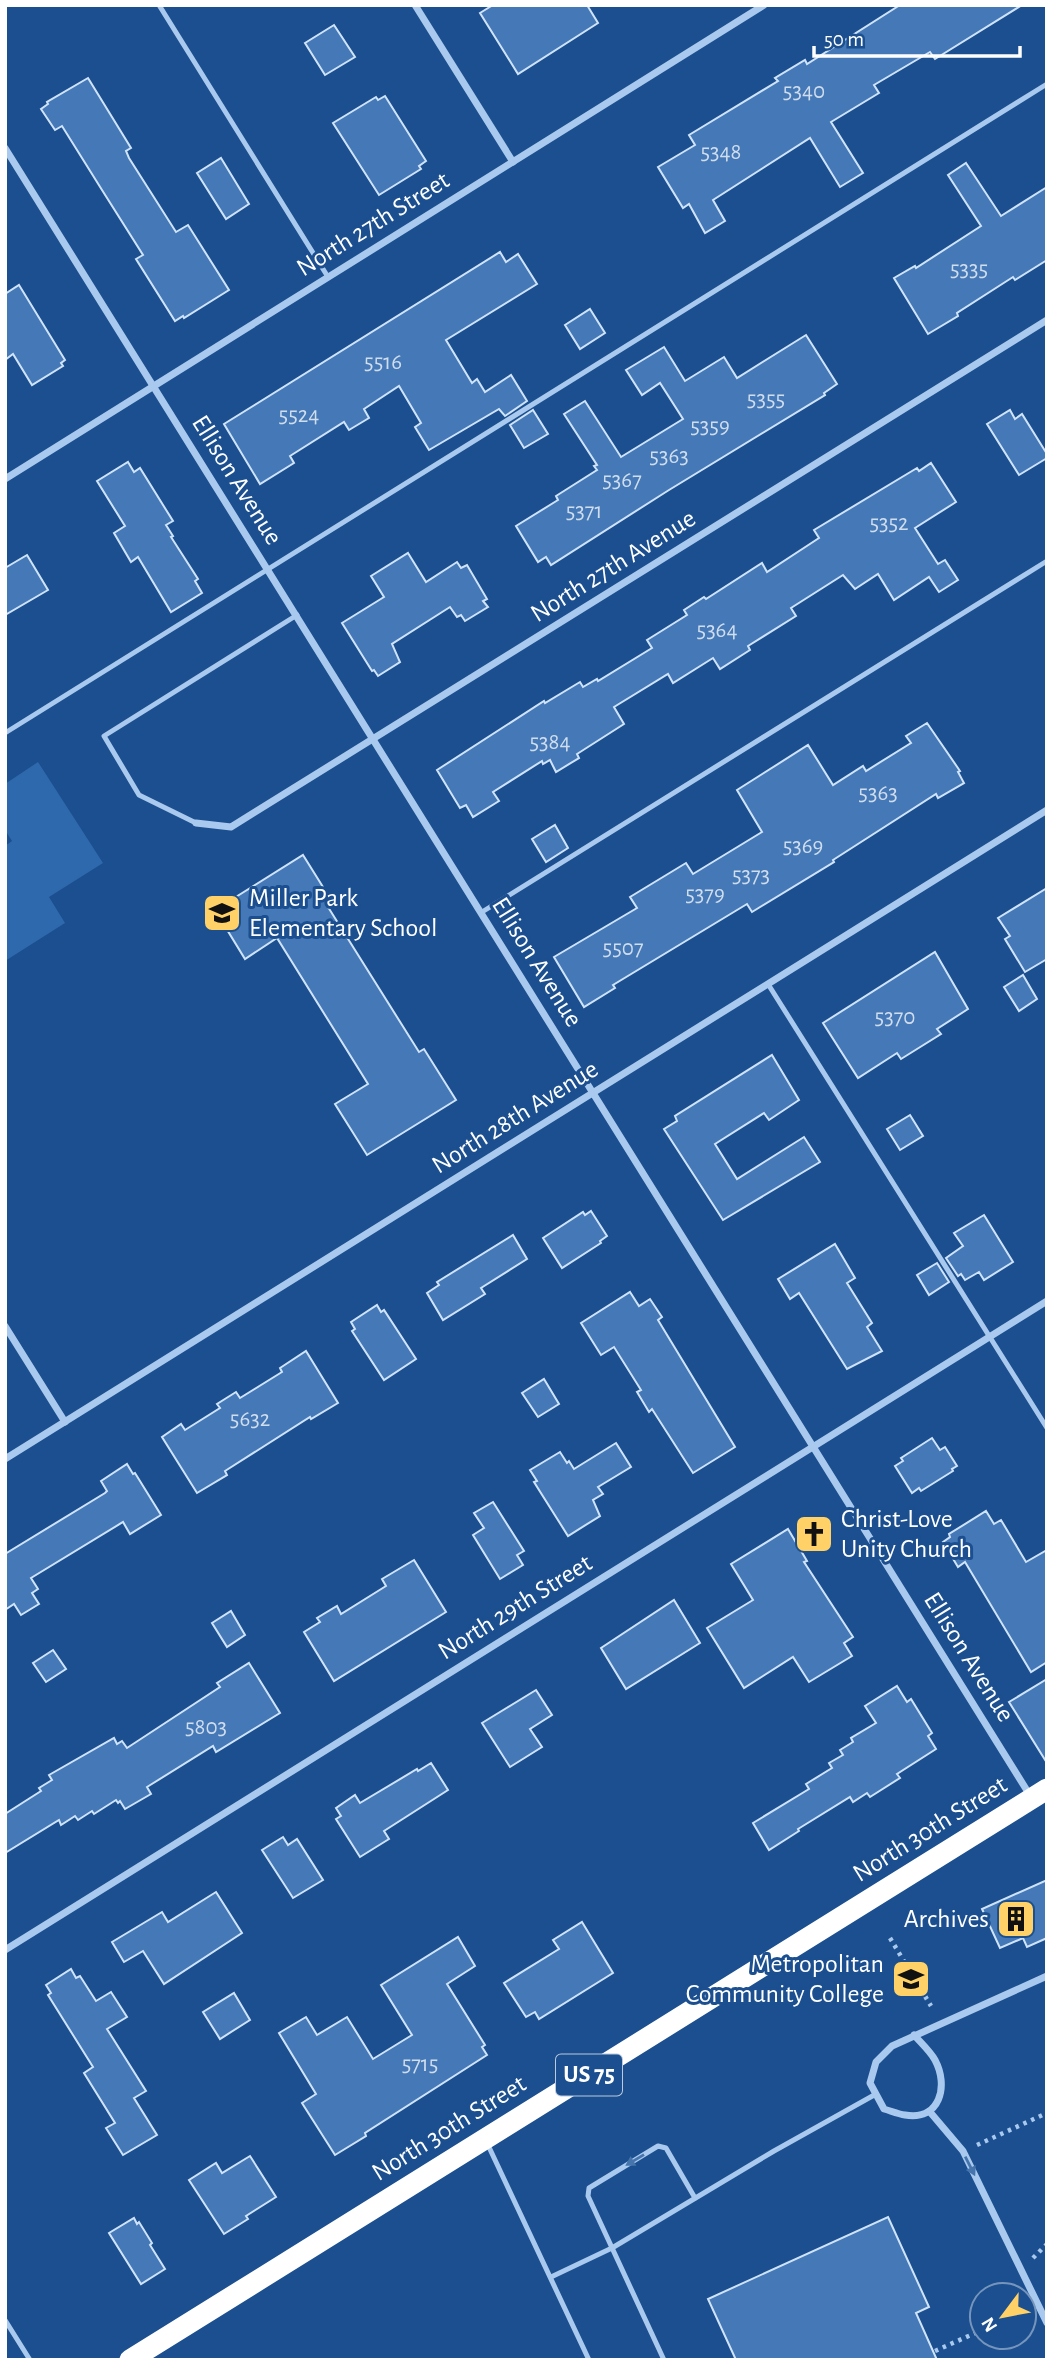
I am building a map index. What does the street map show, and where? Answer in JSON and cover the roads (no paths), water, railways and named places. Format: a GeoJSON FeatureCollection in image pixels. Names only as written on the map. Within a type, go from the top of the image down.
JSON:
{"type":"FeatureCollection","features":[{"type":"Feature","properties":{"kind":"highway","name":"North 30th Street"},"geometry":{"type":"LineString","coordinates":[[130,2360],[1039,1793]]}},
{"type":"Feature","properties":{"kind":"street"},"geometry":{"type":"LineString","coordinates":[[415,5],[513,162]]}},
{"type":"Feature","properties":{"kind":"street","name":"North 27th Street"},"geometry":{"type":"LineString","coordinates":[[5,479],[764,5]]}},
{"type":"Feature","properties":{"kind":"street","name":"Ellison Avenue"},"geometry":{"type":"LineString","coordinates":[[5,148],[814,1446],[1039,1793]]}},
{"type":"Feature","properties":{"kind":"street","name":"North 27th Avenue"},"geometry":{"type":"LineString","coordinates":[[196,823],[231,827],[1047,320]]}},
{"type":"Feature","properties":{"kind":"street","name":"North 28th Avenue"},"geometry":{"type":"LineString","coordinates":[[5,1459],[1047,810]]}},
{"type":"Feature","properties":{"kind":"street","name":"North 29th Street"},"geometry":{"type":"LineString","coordinates":[[5,1950],[1047,1301]]}},
{"type":"Feature","properties":{"kind":"street"},"geometry":{"type":"LineString","coordinates":[[5,1326],[65,1422]]}},
{"type":"Feature","properties":{"kind":"street"},"geometry":{"type":"LineString","coordinates":[[914,2035],[935,2060],[943,2082],[941,2098],[930,2112],[908,2116],[884,2109],[870,2083],[876,2063],[892,2046],[914,2035],[1046,1978]]}},
{"type":"Feature","properties":{"kind":"street"},"geometry":{"type":"LineString","coordinates":[[930,2112],[963,2151],[1047,2323]]}},
{"type":"Feature","properties":{"kind":"lane"},"geometry":{"type":"LineString","coordinates":[[159,5],[328,277]]}},
{"type":"Feature","properties":{"kind":"lane"},"geometry":{"type":"LineString","coordinates":[[5,733],[1047,84]]}},
{"type":"Feature","properties":{"kind":"lane"},"geometry":{"type":"LineString","coordinates":[[482,912],[1047,561]]}},
{"type":"Feature","properties":{"kind":"lane"},"geometry":{"type":"LineString","coordinates":[[196,823],[139,795],[104,736],[297,615]]}},
{"type":"Feature","properties":{"kind":"lane"},"geometry":{"type":"LineString","coordinates":[[768,984],[1047,1428]]}},
{"type":"Feature","properties":{"kind":"lane"},"geometry":{"type":"LineString","coordinates":[[551,2277],[612,2248],[876,2094]]}},
{"type":"Feature","properties":{"kind":"lane"},"geometry":{"type":"LineString","coordinates":[[486,2138],[589,2360]]}},
{"type":"Feature","properties":{"kind":"lane"},"geometry":{"type":"LineString","coordinates":[[664,2360],[588,2196],[589,2188],[658,2146],[666,2148],[695,2198]]}},
{"type":"Feature","properties":{"kind":"lane"},"geometry":{"type":"LineString","coordinates":[[5,2320],[30,2360]]}},
{"type":"Feature","properties":{"kind":"place","name":"Miller Park Elementary School"},"geometry":{"type":"Point","coordinates":[222,913]}},
{"type":"Feature","properties":{"kind":"place","name":"Christ-Love Unity Church"},"geometry":{"type":"Point","coordinates":[814,1534]}},
{"type":"Feature","properties":{"kind":"place","name":"Archives"},"geometry":{"type":"Point","coordinates":[1016,1919]}},
{"type":"Feature","properties":{"kind":"place","name":"Metropolitan Community College"},"geometry":{"type":"Point","coordinates":[911,1979]}}]}
